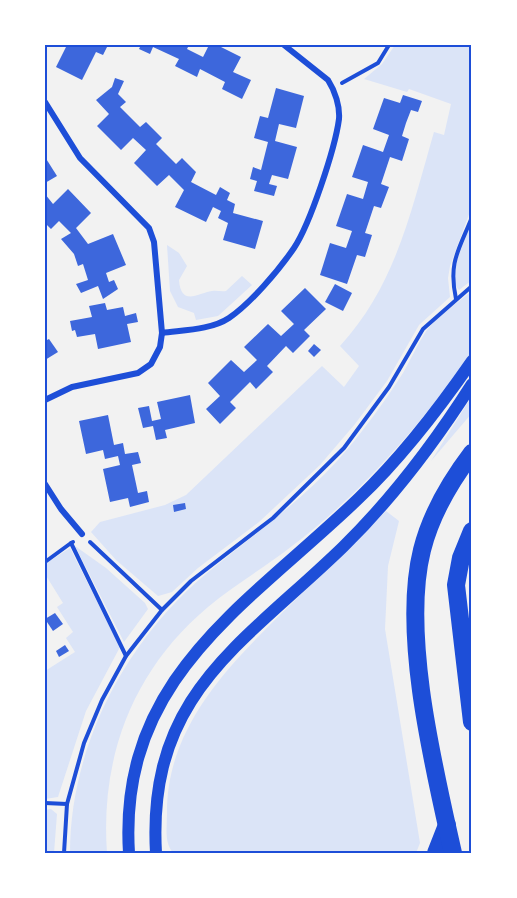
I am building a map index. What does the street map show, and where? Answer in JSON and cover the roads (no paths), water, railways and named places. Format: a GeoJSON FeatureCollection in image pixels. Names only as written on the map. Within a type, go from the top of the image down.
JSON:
{"type":"FeatureCollection","features":[{"type":"Feature","properties":{"kind":"highway"},"geometry":{"type":"LineString","coordinates":[[453,853],[424,699],[414,610],[418,567],[426,534],[448,488],[472,453]]}},
{"type":"Feature","properties":{"kind":"highway"},"geometry":{"type":"LineString","coordinates":[[472,531],[461,558],[456,585],[472,722]]}},
{"type":"Feature","properties":{"kind":"highway"},"geometry":{"type":"LineString","coordinates":[[436,853],[447,825]]}},
{"type":"Feature","properties":{"kind":"main road"},"geometry":{"type":"LineString","coordinates":[[129,853],[128,809],[134,770],[145,732],[174,681],[225,622],[382,476],[445,401],[472,361]]}},
{"type":"Feature","properties":{"kind":"main road"},"geometry":{"type":"LineString","coordinates":[[156,853],[157,785],[168,746],[189,703],[236,645],[373,515],[420,459],[472,384]]}},
{"type":"Feature","properties":{"kind":"street"},"geometry":{"type":"LineString","coordinates":[[162,333],[215,325],[229,318],[261,287],[295,247],[318,192],[339,117],[333,88],[284,45]]}},
{"type":"Feature","properties":{"kind":"street"},"geometry":{"type":"LineString","coordinates":[[45,102],[80,158],[149,228],[153,242],[162,333],[160,348],[152,364],[138,373],[72,387],[45,400]]}},
{"type":"Feature","properties":{"kind":"street"},"geometry":{"type":"LineString","coordinates":[[45,484],[61,509],[82,534]]}}]}
